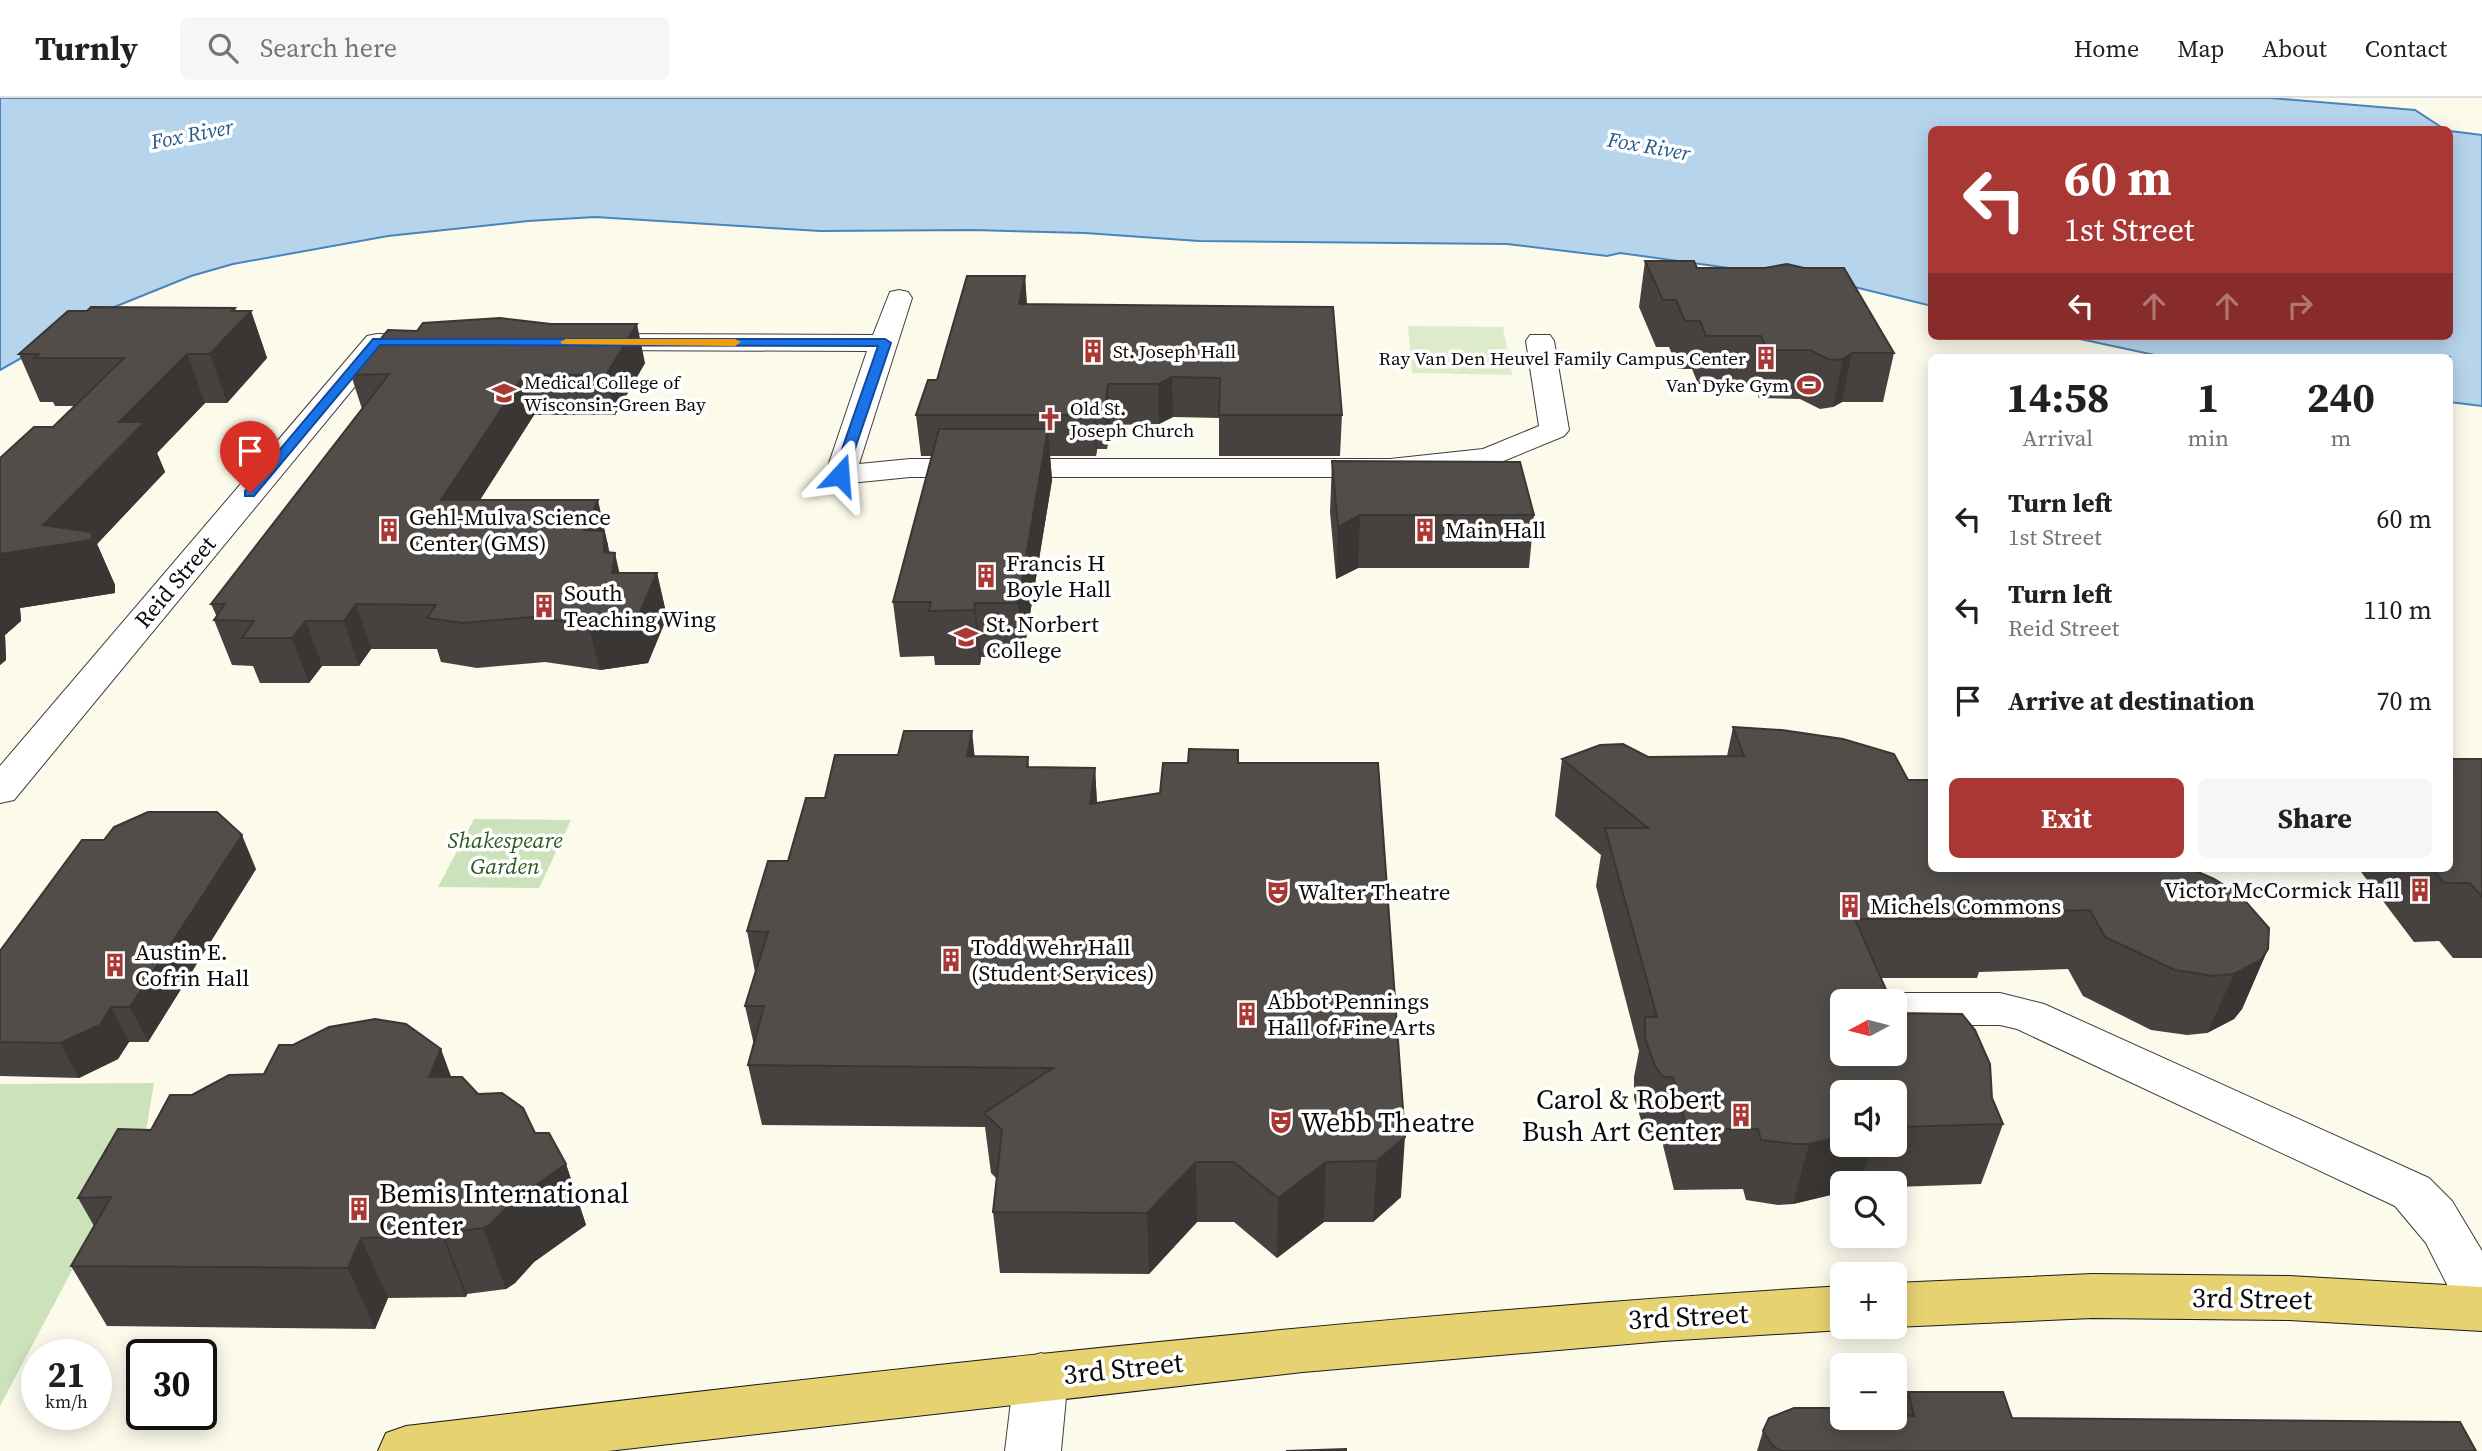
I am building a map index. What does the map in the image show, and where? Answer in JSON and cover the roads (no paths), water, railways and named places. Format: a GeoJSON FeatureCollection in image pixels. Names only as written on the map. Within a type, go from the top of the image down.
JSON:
{"type":"FeatureCollection","features":[{"type":"Feature","properties":{"kind":"main road","name":"3rd Street"},"geometry":{"type":"LineString","coordinates":[[1907,1304],[2060,1296],[2289,1298],[2482,1309]]}},
{"type":"Feature","properties":{"kind":"main road","name":"3rd Street"},"geometry":{"type":"LineString","coordinates":[[406,1451],[511,1445],[1041,1376],[1606,1321],[1830,1309]]}},
{"type":"Feature","properties":{"kind":"street"},"geometry":{"type":"LineString","coordinates":[[899,298],[840,475],[910,468],[1352,469],[1489,458],[1554,430],[1540,341]]}},
{"type":"Feature","properties":{"kind":"street","name":"Reid Street"},"geometry":{"type":"LineString","coordinates":[[0,791],[377,342],[454,342]]}},
{"type":"Feature","properties":{"kind":"street"},"geometry":{"type":"LineString","coordinates":[[565,342],[885,343]]}},
{"type":"Feature","properties":{"kind":"street"},"geometry":{"type":"LineString","coordinates":[[1908,1009],[2000,1009],[2028,1015],[2412,1192],[2427,1204],[2442,1224],[2482,1303]]}},
{"type":"Feature","properties":{"kind":"street"},"geometry":{"type":"LineString","coordinates":[[1033,1451],[1041,1376]]}},
{"type":"Feature","properties":{"kind":"water","name":"Fox River"},"geometry":{"type":"Polygon","coordinates":[[[0,98],[2270,98],[2415,110],[2439,126],[1928,126],[1928,305],[1838,283],[1620,253],[1607,256],[1507,244],[1199,241],[1085,233],[973,230],[820,231],[595,217],[528,221],[388,236],[233,264],[191,276],[107,310],[0,370],[0,98]]]}},
{"type":"Feature","properties":{"kind":"water"},"geometry":{"type":"Polygon","coordinates":[[[2453,131],[2482,135],[2482,406],[2453,402],[2453,354],[2150,354],[2085,340],[2453,340],[2453,131]]]}},
{"type":"Feature","properties":{"kind":"place","name":"St. Joseph Hall"},"geometry":{"type":"Point","coordinates":[1093,351]}},
{"type":"Feature","properties":{"kind":"place","name":"Ray Van Den Heuvel Family Campus Center"},"geometry":{"type":"Point","coordinates":[1766,358]}},
{"type":"Feature","properties":{"kind":"place","name":"Van Dyke Gym"},"geometry":{"type":"Point","coordinates":[1809,385]}},
{"type":"Feature","properties":{"kind":"place","name":"Medical College of Wisconsin-Green Bay"},"geometry":{"type":"Point","coordinates":[504,393]}},
{"type":"Feature","properties":{"kind":"place","name":"Old St. Joseph Church"},"geometry":{"type":"Point","coordinates":[1050,419]}},
{"type":"Feature","properties":{"kind":"place","name":"Gehl-Mulva Science Center (GMS)"},"geometry":{"type":"Point","coordinates":[389,530]}},
{"type":"Feature","properties":{"kind":"place","name":"Main Hall"},"geometry":{"type":"Point","coordinates":[1425,530]}},
{"type":"Feature","properties":{"kind":"place","name":"Francis H Boyle Hall"},"geometry":{"type":"Point","coordinates":[986,576]}},
{"type":"Feature","properties":{"kind":"place","name":"South Teaching Wing"},"geometry":{"type":"Point","coordinates":[544,606]}},
{"type":"Feature","properties":{"kind":"place","name":"St. Norbert College"},"geometry":{"type":"Point","coordinates":[966,637]}},
{"type":"Feature","properties":{"kind":"place","name":"Victor McCormick Hall"},"geometry":{"type":"Point","coordinates":[2420,890]}},
{"type":"Feature","properties":{"kind":"place","name":"Walter Theatre"},"geometry":{"type":"Point","coordinates":[1278,892]}},
{"type":"Feature","properties":{"kind":"place","name":"Michels Commons"},"geometry":{"type":"Point","coordinates":[1850,906]}},
{"type":"Feature","properties":{"kind":"place","name":"Todd Wehr Hall (Student Services)"},"geometry":{"type":"Point","coordinates":[951,960]}},
{"type":"Feature","properties":{"kind":"place","name":"Austin E. Cofrin Hall"},"geometry":{"type":"Point","coordinates":[115,965]}},
{"type":"Feature","properties":{"kind":"place","name":"Abbot Pennings Hall of Fine Arts"},"geometry":{"type":"Point","coordinates":[1247,1014]}},
{"type":"Feature","properties":{"kind":"place","name":"Carol & Robert Bush Art Center"},"geometry":{"type":"Point","coordinates":[1741,1115]}},
{"type":"Feature","properties":{"kind":"place","name":"Webb Theatre"},"geometry":{"type":"Point","coordinates":[1281,1122]}},
{"type":"Feature","properties":{"kind":"place","name":"Bemis International Center"},"geometry":{"type":"Point","coordinates":[359,1209]}},
{"type":"Feature","properties":{"kind":"park label","name":"Shakespeare Garden"},"geometry":{"type":"Point","coordinates":[505,853]}}]}
